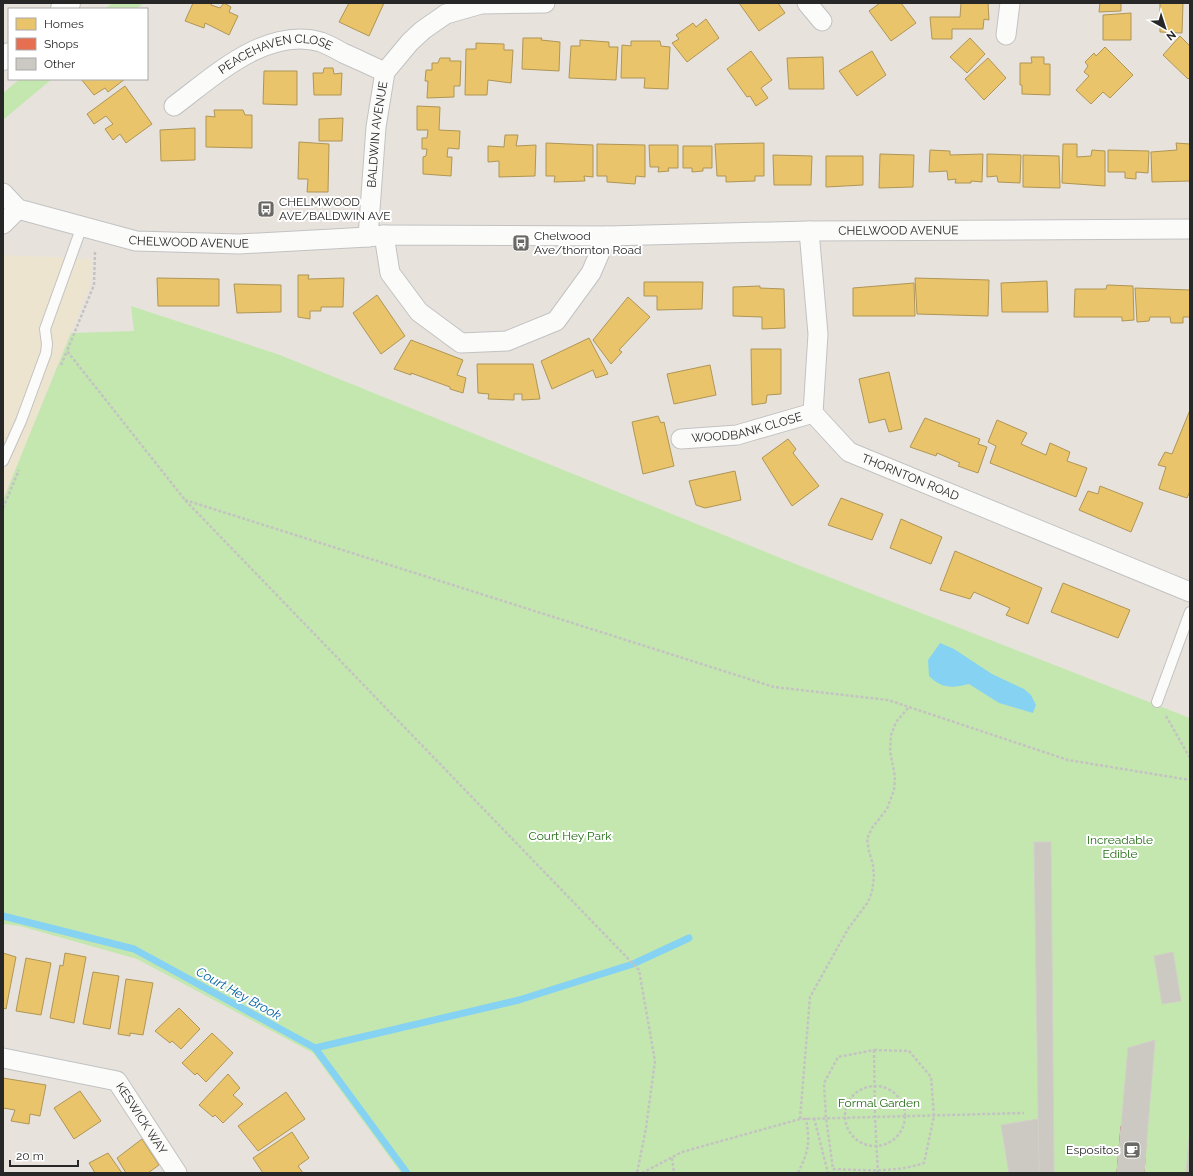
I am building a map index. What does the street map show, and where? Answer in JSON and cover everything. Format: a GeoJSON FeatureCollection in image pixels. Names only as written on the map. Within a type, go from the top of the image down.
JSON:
{"type":"FeatureCollection","features":[{"type":"Feature","properties":{"kind":"street","name":"BALDWIN AVENUE"},"geometry":{"type":"LineString","coordinates":[[376,236],[376,127],[385,72],[410,42],[423,30],[446,14],[481,4],[544,3]]}},
{"type":"Feature","properties":{"kind":"street"},"geometry":{"type":"LineString","coordinates":[[807,3],[822,21]]}},
{"type":"Feature","properties":{"kind":"street"},"geometry":{"type":"LineString","coordinates":[[1006,35],[1010,3]]}},
{"type":"Feature","properties":{"kind":"street","name":"PEACEHAVEN CLOSE"},"geometry":{"type":"LineString","coordinates":[[174,106],[230,65],[248,54],[266,45],[289,39],[306,39],[322,43],[385,72]]}},
{"type":"Feature","properties":{"kind":"street"},"geometry":{"type":"LineString","coordinates":[[3,193],[18,209],[3,224]]}},
{"type":"Feature","properties":{"kind":"street","name":"CHELWOOD AVENUE"},"geometry":{"type":"LineString","coordinates":[[18,209],[136,241],[239,244],[376,236],[607,236],[809,231],[1190,229]]}},
{"type":"Feature","properties":{"kind":"street"},"geometry":{"type":"LineString","coordinates":[[809,231],[818,334],[813,413]]}},
{"type":"Feature","properties":{"kind":"street"},"geometry":{"type":"LineString","coordinates":[[376,236],[390,273],[419,312],[461,343],[507,341],[556,321],[591,273],[607,236]]}},
{"type":"Feature","properties":{"kind":"street","name":"WOODBANK CLOSE"},"geometry":{"type":"LineString","coordinates":[[681,439],[737,435],[813,413]]}},
{"type":"Feature","properties":{"kind":"street","name":"THORNTON ROAD"},"geometry":{"type":"LineString","coordinates":[[813,413],[849,452],[1190,592]]}},
{"type":"Feature","properties":{"kind":"street","name":"KESWICK WAY"},"geometry":{"type":"LineString","coordinates":[[3,1058],[117,1081],[177,1173]]}},
{"type":"Feature","properties":{"kind":"lane"},"geometry":{"type":"LineString","coordinates":[[3,461],[21,421],[46,353],[47,344],[45,329],[89,228]]}},
{"type":"Feature","properties":{"kind":"lane"},"geometry":{"type":"LineString","coordinates":[[1157,702],[1190,612]]}},
{"type":"Feature","properties":{"kind":"path"},"geometry":{"type":"LineString","coordinates":[[89,228],[94,285],[67,351],[185,500],[639,970],[655,1062],[646,1128],[637,1173]]}},
{"type":"Feature","properties":{"kind":"path"},"geometry":{"type":"LineString","coordinates":[[185,500],[774,687],[888,700],[1068,760],[1190,780]]}},
{"type":"Feature","properties":{"kind":"path"},"geometry":{"type":"LineString","coordinates":[[1157,702],[1190,758]]}},
{"type":"Feature","properties":{"kind":"path"},"geometry":{"type":"LineString","coordinates":[[800,1118],[810,997],[848,929],[868,902],[872,892],[874,877],[873,865],[867,839],[872,828],[887,809],[894,790],[896,777],[890,751],[891,735],[896,722],[909,707]]}},
{"type":"Feature","properties":{"kind":"path"},"geometry":{"type":"LineString","coordinates":[[874,1050],[877,1172]]}},
{"type":"Feature","properties":{"kind":"path"},"geometry":{"type":"LineString","coordinates":[[874,1050],[908,1051],[931,1077],[934,1116],[924,1163],[877,1172],[833,1168],[826,1118],[824,1083],[838,1057],[874,1050]]}},
{"type":"Feature","properties":{"kind":"path"},"geometry":{"type":"LineString","coordinates":[[874,1086],[884,1088],[892,1092],[901,1103],[905,1116],[904,1125],[900,1134],[893,1140],[876,1146],[867,1145],[855,1138],[847,1127],[845,1118],[848,1104],[857,1093],[865,1088],[874,1086]]}},
{"type":"Feature","properties":{"kind":"path"},"geometry":{"type":"LineString","coordinates":[[644,1173],[682,1152],[800,1118],[1024,1113]]}},
{"type":"Feature","properties":{"kind":"path"},"geometry":{"type":"LineString","coordinates":[[798,1173],[806,1156],[809,1139],[806,1118]]}},
{"type":"Feature","properties":{"kind":"path"},"geometry":{"type":"LineString","coordinates":[[814,1118],[828,1173]]}},
{"type":"Feature","properties":{"kind":"path"},"geometry":{"type":"LineString","coordinates":[[672,1158],[674,1173]]}},
{"type":"Feature","properties":{"kind":"shaded area"},"geometry":{"type":"Polygon","coordinates":[[[3,255],[92,259],[90,285],[3,500],[3,255]]]}},
{"type":"Feature","properties":{"kind":"green space"},"geometry":{"type":"Polygon","coordinates":[[[112,3],[144,3],[137,8],[106,8],[112,3]]]}},
{"type":"Feature","properties":{"kind":"green space"},"geometry":{"type":"Polygon","coordinates":[[[19,80],[51,80],[3,120],[3,93],[19,80]]]}},
{"type":"Feature","properties":{"kind":"green space","name":"Court Hey Park"},"geometry":{"type":"Polygon","coordinates":[[[131,306],[280,355],[793,563],[1190,718],[1190,1173],[401,1173],[313,1053],[137,959],[20,926],[3,924],[3,500],[71,333],[134,331],[131,306]]]}},
{"type":"Feature","properties":{"kind":"water"},"geometry":{"type":"Polygon","coordinates":[[[940,643],[954,649],[992,674],[1024,689],[1031,695],[1036,705],[1033,713],[999,703],[969,684],[952,687],[943,685],[934,680],[929,676],[928,660],[940,643]]]}},
{"type":"Feature","properties":{"kind":"building: Homes"},"geometry":{"type":"Polygon","coordinates":[[[193,3],[212,3],[211,5],[220,8],[224,3],[231,7],[229,12],[238,16],[229,35],[205,23],[204,28],[185,21],[193,3]]]}},
{"type":"Feature","properties":{"kind":"building: Homes"},"geometry":{"type":"Polygon","coordinates":[[[349,3],[384,3],[369,36],[339,22],[349,3]]]}},
{"type":"Feature","properties":{"kind":"building: Homes"},"geometry":{"type":"Polygon","coordinates":[[[739,3],[778,3],[785,13],[759,31],[739,3]]]}},
{"type":"Feature","properties":{"kind":"building: Homes"},"geometry":{"type":"Polygon","coordinates":[[[880,3],[901,3],[916,23],[891,41],[869,11],[880,3]]]}},
{"type":"Feature","properties":{"kind":"building: Homes"},"geometry":{"type":"Polygon","coordinates":[[[961,3],[988,3],[989,20],[984,19],[983,29],[952,29],[952,39],[932,39],[930,17],[960,17],[961,3]]]}},
{"type":"Feature","properties":{"kind":"building: Homes"},"geometry":{"type":"Polygon","coordinates":[[[1100,3],[1121,3],[1121,11],[1099,12],[1100,3]]]}},
{"type":"Feature","properties":{"kind":"building: Homes"},"geometry":{"type":"Polygon","coordinates":[[[1160,3],[1183,3],[1182,33],[1160,32],[1160,3]]]}},
{"type":"Feature","properties":{"kind":"building: Homes"},"geometry":{"type":"Polygon","coordinates":[[[1131,13],[1131,40],[1103,40],[1103,15],[1131,13]]]}},
{"type":"Feature","properties":{"kind":"building: Homes"},"geometry":{"type":"Polygon","coordinates":[[[706,19],[719,38],[687,62],[672,43],[679,39],[676,35],[693,23],[696,27],[706,19]]]}},
{"type":"Feature","properties":{"kind":"building: Homes"},"geometry":{"type":"Polygon","coordinates":[[[1180,36],[1190,46],[1190,77],[1188,79],[1163,55],[1180,36]]]}},
{"type":"Feature","properties":{"kind":"building: Homes"},"geometry":{"type":"Polygon","coordinates":[[[523,38],[542,38],[541,40],[560,42],[559,71],[522,69],[523,38]]]}},
{"type":"Feature","properties":{"kind":"building: Homes"},"geometry":{"type":"Polygon","coordinates":[[[970,38],[985,54],[967,73],[950,57],[970,38]]]}},
{"type":"Feature","properties":{"kind":"building: Homes"},"geometry":{"type":"Polygon","coordinates":[[[580,40],[609,42],[609,47],[618,47],[616,80],[569,78],[571,46],[580,46],[580,40]]]}},
{"type":"Feature","properties":{"kind":"building: Homes"},"geometry":{"type":"Polygon","coordinates":[[[631,41],[660,41],[661,46],[670,47],[668,89],[644,88],[645,78],[621,78],[622,45],[631,46],[631,41]]]}},
{"type":"Feature","properties":{"kind":"building: Homes"},"geometry":{"type":"Polygon","coordinates":[[[476,43],[504,44],[504,50],[513,50],[511,83],[488,80],[487,95],[465,95],[466,49],[476,49],[476,43]]]}},
{"type":"Feature","properties":{"kind":"building: Homes"},"geometry":{"type":"Polygon","coordinates":[[[1105,47],[1133,75],[1110,98],[1103,92],[1091,104],[1076,90],[1089,76],[1084,72],[1088,66],[1085,62],[1094,53],[1096,56],[1105,47]]]}},
{"type":"Feature","properties":{"kind":"building: Homes"},"geometry":{"type":"Polygon","coordinates":[[[751,51],[772,80],[761,88],[768,98],[756,106],[750,96],[747,97],[727,69],[751,51]]]}},
{"type":"Feature","properties":{"kind":"building: Homes"},"geometry":{"type":"Polygon","coordinates":[[[872,51],[886,75],[857,96],[839,71],[872,51]]]}},
{"type":"Feature","properties":{"kind":"building: Homes"},"geometry":{"type":"Polygon","coordinates":[[[823,57],[824,89],[789,89],[787,58],[823,57]]]}},
{"type":"Feature","properties":{"kind":"building: Homes"},"geometry":{"type":"Polygon","coordinates":[[[1031,57],[1044,57],[1044,64],[1050,64],[1050,95],[1022,94],[1022,85],[1020,85],[1020,63],[1032,63],[1031,57]]]}},
{"type":"Feature","properties":{"kind":"building: Homes"},"geometry":{"type":"Polygon","coordinates":[[[440,58],[450,58],[450,61],[461,61],[460,86],[454,86],[454,97],[427,98],[428,81],[425,81],[426,70],[432,70],[432,63],[438,63],[440,58]]]}},
{"type":"Feature","properties":{"kind":"building: Homes"},"geometry":{"type":"Polygon","coordinates":[[[988,58],[1006,78],[984,100],[965,79],[988,58]]]}},
{"type":"Feature","properties":{"kind":"building: Homes"},"geometry":{"type":"Polygon","coordinates":[[[324,68],[333,68],[334,74],[342,73],[341,95],[314,95],[313,73],[323,73],[324,68]]]}},
{"type":"Feature","properties":{"kind":"building: Homes"},"geometry":{"type":"Polygon","coordinates":[[[264,71],[297,71],[297,105],[263,104],[264,71]]]}},
{"type":"Feature","properties":{"kind":"building: Homes"},"geometry":{"type":"Polygon","coordinates":[[[82,80],[124,80],[108,92],[105,88],[94,95],[82,80]]]}},
{"type":"Feature","properties":{"kind":"building: Homes"},"geometry":{"type":"Polygon","coordinates":[[[125,86],[152,124],[126,143],[120,134],[113,140],[105,129],[113,124],[106,116],[94,124],[87,114],[125,86]]]}},
{"type":"Feature","properties":{"kind":"building: Homes"},"geometry":{"type":"Polygon","coordinates":[[[417,106],[440,107],[439,130],[460,131],[459,149],[448,148],[447,157],[452,157],[451,176],[423,174],[423,157],[426,156],[427,149],[422,149],[422,138],[427,138],[428,130],[417,130],[417,106]]]}},
{"type":"Feature","properties":{"kind":"building: Homes"},"geometry":{"type":"Polygon","coordinates":[[[214,110],[243,110],[245,115],[252,115],[252,148],[206,147],[206,116],[215,117],[214,110]]]}},
{"type":"Feature","properties":{"kind":"building: Homes"},"geometry":{"type":"Polygon","coordinates":[[[343,118],[342,141],[319,141],[319,119],[343,118]]]}},
{"type":"Feature","properties":{"kind":"building: Homes"},"geometry":{"type":"Polygon","coordinates":[[[195,128],[195,160],[161,161],[160,130],[195,128]]]}},
{"type":"Feature","properties":{"kind":"building: Homes"},"geometry":{"type":"Polygon","coordinates":[[[505,135],[518,135],[516,146],[536,145],[535,176],[499,177],[499,161],[488,162],[488,146],[504,147],[505,135]]]}},
{"type":"Feature","properties":{"kind":"building: Homes"},"geometry":{"type":"Polygon","coordinates":[[[299,142],[329,144],[328,192],[307,192],[308,179],[298,179],[299,142]]]}},
{"type":"Feature","properties":{"kind":"building: Homes"},"geometry":{"type":"Polygon","coordinates":[[[546,143],[593,145],[593,177],[584,176],[585,181],[554,182],[555,176],[546,176],[546,143]]]}},
{"type":"Feature","properties":{"kind":"building: Homes"},"geometry":{"type":"Polygon","coordinates":[[[764,143],[764,176],[755,176],[755,181],[726,182],[726,176],[717,176],[715,144],[764,143]]]}},
{"type":"Feature","properties":{"kind":"building: Homes"},"geometry":{"type":"Polygon","coordinates":[[[1176,143],[1190,144],[1190,181],[1152,182],[1151,152],[1177,150],[1176,143]]]}},
{"type":"Feature","properties":{"kind":"building: Homes"},"geometry":{"type":"Polygon","coordinates":[[[597,144],[645,145],[645,177],[636,176],[635,184],[607,182],[607,176],[597,176],[597,144]]]}},
{"type":"Feature","properties":{"kind":"building: Homes"},"geometry":{"type":"Polygon","coordinates":[[[1063,144],[1077,144],[1077,157],[1091,156],[1092,150],[1105,151],[1105,186],[1062,183],[1063,144]]]}},
{"type":"Feature","properties":{"kind":"building: Homes"},"geometry":{"type":"Polygon","coordinates":[[[649,145],[678,145],[678,168],[668,168],[669,171],[658,172],[659,167],[650,167],[649,145]]]}},
{"type":"Feature","properties":{"kind":"building: Homes"},"geometry":{"type":"Polygon","coordinates":[[[683,146],[712,146],[712,168],[703,168],[703,171],[692,172],[692,168],[683,168],[683,146]]]}},
{"type":"Feature","properties":{"kind":"building: Homes"},"geometry":{"type":"Polygon","coordinates":[[[930,150],[950,151],[950,155],[983,154],[982,182],[971,181],[971,183],[955,183],[956,179],[948,180],[947,171],[929,172],[930,150]]]}},
{"type":"Feature","properties":{"kind":"building: Homes"},"geometry":{"type":"Polygon","coordinates":[[[1108,150],[1149,151],[1148,173],[1136,172],[1136,179],[1125,178],[1125,172],[1108,172],[1108,150]]]}},
{"type":"Feature","properties":{"kind":"building: Homes"},"geometry":{"type":"Polygon","coordinates":[[[880,154],[914,155],[913,187],[879,188],[880,154]]]}},
{"type":"Feature","properties":{"kind":"building: Homes"},"geometry":{"type":"Polygon","coordinates":[[[987,154],[1021,155],[1020,183],[998,182],[997,176],[987,177],[987,154]]]}},
{"type":"Feature","properties":{"kind":"building: Homes"},"geometry":{"type":"Polygon","coordinates":[[[773,155],[812,156],[811,185],[774,185],[773,155]]]}},
{"type":"Feature","properties":{"kind":"building: Homes"},"geometry":{"type":"Polygon","coordinates":[[[1023,155],[1059,156],[1060,188],[1023,187],[1023,155]]]}},
{"type":"Feature","properties":{"kind":"building: Homes"},"geometry":{"type":"Polygon","coordinates":[[[826,156],[863,156],[863,185],[826,187],[826,156]]]}},
{"type":"Feature","properties":{"kind":"building: Homes"},"geometry":{"type":"Polygon","coordinates":[[[298,275],[309,275],[308,279],[344,278],[343,307],[321,307],[321,311],[310,311],[310,319],[298,317],[298,275]]]}},
{"type":"Feature","properties":{"kind":"building: Homes"},"geometry":{"type":"Polygon","coordinates":[[[157,278],[219,279],[219,306],[158,306],[157,278]]]}},
{"type":"Feature","properties":{"kind":"building: Homes"},"geometry":{"type":"Polygon","coordinates":[[[915,278],[989,280],[988,316],[917,314],[915,278]]]}},
{"type":"Feature","properties":{"kind":"building: Homes"},"geometry":{"type":"Polygon","coordinates":[[[1047,281],[1048,312],[1002,312],[1001,283],[1047,281]]]}},
{"type":"Feature","properties":{"kind":"building: Homes"},"geometry":{"type":"Polygon","coordinates":[[[644,282],[703,282],[702,309],[657,310],[657,296],[644,296],[644,282]]]}},
{"type":"Feature","properties":{"kind":"building: Homes"},"geometry":{"type":"Polygon","coordinates":[[[914,283],[915,316],[853,316],[853,288],[914,283]]]}},
{"type":"Feature","properties":{"kind":"building: Homes"},"geometry":{"type":"Polygon","coordinates":[[[234,284],[281,285],[281,312],[237,313],[234,284]]]}},
{"type":"Feature","properties":{"kind":"building: Homes"},"geometry":{"type":"Polygon","coordinates":[[[1107,285],[1133,286],[1134,320],[1122,321],[1122,317],[1074,317],[1075,289],[1106,289],[1107,285]]]}},
{"type":"Feature","properties":{"kind":"building: Homes"},"geometry":{"type":"Polygon","coordinates":[[[760,286],[760,288],[784,289],[785,328],[762,329],[762,317],[733,316],[733,287],[760,286]]]}},
{"type":"Feature","properties":{"kind":"building: Homes"},"geometry":{"type":"Polygon","coordinates":[[[1135,288],[1190,290],[1190,317],[1183,317],[1183,323],[1171,323],[1170,317],[1150,317],[1149,321],[1137,322],[1135,288]]]}},
{"type":"Feature","properties":{"kind":"building: Homes"},"geometry":{"type":"Polygon","coordinates":[[[377,295],[405,336],[381,354],[353,313],[377,295]]]}},
{"type":"Feature","properties":{"kind":"building: Homes"},"geometry":{"type":"Polygon","coordinates":[[[628,297],[650,317],[619,350],[622,352],[611,364],[593,340],[628,297]]]}},
{"type":"Feature","properties":{"kind":"building: Homes"},"geometry":{"type":"Polygon","coordinates":[[[589,338],[608,374],[596,378],[593,370],[552,389],[541,361],[589,338]]]}},
{"type":"Feature","properties":{"kind":"building: Homes"},"geometry":{"type":"Polygon","coordinates":[[[411,340],[463,360],[457,375],[466,378],[463,393],[411,373],[411,375],[394,369],[411,340]]]}},
{"type":"Feature","properties":{"kind":"building: Homes"},"geometry":{"type":"Polygon","coordinates":[[[751,349],[781,349],[781,394],[767,395],[766,403],[752,405],[751,349]]]}},
{"type":"Feature","properties":{"kind":"building: Homes"},"geometry":{"type":"Polygon","coordinates":[[[477,364],[533,364],[540,399],[522,400],[522,394],[514,394],[514,400],[488,399],[489,394],[478,393],[477,364]]]}},
{"type":"Feature","properties":{"kind":"building: Homes"},"geometry":{"type":"Polygon","coordinates":[[[710,365],[716,395],[674,404],[667,374],[710,365]]]}},
{"type":"Feature","properties":{"kind":"building: Homes"},"geometry":{"type":"Polygon","coordinates":[[[889,372],[902,429],[889,432],[885,419],[869,423],[859,379],[889,372]]]}},
{"type":"Feature","properties":{"kind":"building: Homes"},"geometry":{"type":"Polygon","coordinates":[[[1190,410],[1190,491],[1187,498],[1159,489],[1166,467],[1158,465],[1165,452],[1172,454],[1190,410]]]}},
{"type":"Feature","properties":{"kind":"building: Homes"},"geometry":{"type":"Polygon","coordinates":[[[658,416],[661,423],[664,422],[674,466],[643,474],[632,422],[658,416]]]}},
{"type":"Feature","properties":{"kind":"building: Homes"},"geometry":{"type":"Polygon","coordinates":[[[925,418],[980,439],[978,444],[987,447],[978,473],[958,466],[960,463],[937,453],[936,456],[910,447],[925,418]]]}},
{"type":"Feature","properties":{"kind":"building: Homes"},"geometry":{"type":"Polygon","coordinates":[[[997,420],[1027,433],[1021,444],[1046,455],[1050,443],[1070,452],[1067,461],[1087,468],[1076,497],[990,463],[996,446],[988,442],[997,420]]]}},
{"type":"Feature","properties":{"kind":"building: Homes"},"geometry":{"type":"Polygon","coordinates":[[[788,439],[796,449],[793,453],[819,486],[792,506],[762,458],[788,439]]]}},
{"type":"Feature","properties":{"kind":"building: Homes"},"geometry":{"type":"Polygon","coordinates":[[[735,471],[741,500],[705,508],[696,505],[689,481],[735,471]]]}},
{"type":"Feature","properties":{"kind":"building: Homes"},"geometry":{"type":"Polygon","coordinates":[[[1100,486],[1143,503],[1131,532],[1079,510],[1088,491],[1098,494],[1100,486]]]}},
{"type":"Feature","properties":{"kind":"building: Homes"},"geometry":{"type":"Polygon","coordinates":[[[841,498],[883,514],[872,540],[828,525],[841,498]]]}},
{"type":"Feature","properties":{"kind":"building: Homes"},"geometry":{"type":"Polygon","coordinates":[[[901,519],[942,537],[931,564],[890,548],[901,519]]]}},
{"type":"Feature","properties":{"kind":"building: Homes"},"geometry":{"type":"Polygon","coordinates":[[[955,551],[1042,588],[1028,624],[1006,615],[1010,608],[974,592],[970,599],[940,590],[955,551]]]}},
{"type":"Feature","properties":{"kind":"building: Homes"},"geometry":{"type":"Polygon","coordinates":[[[1063,583],[1130,610],[1118,638],[1051,612],[1063,583]]]}},
{"type":"Feature","properties":{"kind":"building: Homes"},"geometry":{"type":"Polygon","coordinates":[[[3,953],[16,957],[6,1009],[3,1008],[3,953]]]}},
{"type":"Feature","properties":{"kind":"building: Homes"},"geometry":{"type":"Polygon","coordinates":[[[65,953],[86,957],[74,1023],[50,1018],[60,965],[63,966],[65,953]]]}},
{"type":"Feature","properties":{"kind":"building: Homes"},"geometry":{"type":"Polygon","coordinates":[[[26,958],[51,963],[41,1015],[16,1011],[26,958]]]}},
{"type":"Feature","properties":{"kind":"building: Homes"},"geometry":{"type":"Polygon","coordinates":[[[93,972],[119,976],[110,1029],[83,1024],[93,972]]]}},
{"type":"Feature","properties":{"kind":"building: Homes"},"geometry":{"type":"Polygon","coordinates":[[[126,979],[153,983],[143,1035],[130,1033],[130,1036],[118,1034],[126,979]]]}},
{"type":"Feature","properties":{"kind":"building: Homes"},"geometry":{"type":"Polygon","coordinates":[[[179,1008],[200,1029],[181,1049],[172,1041],[170,1043],[155,1031],[179,1008]]]}},
{"type":"Feature","properties":{"kind":"building: Homes"},"geometry":{"type":"Polygon","coordinates":[[[212,1033],[233,1053],[206,1082],[197,1073],[195,1075],[182,1063],[212,1033]]]}},
{"type":"Feature","properties":{"kind":"building: Homes"},"geometry":{"type":"Polygon","coordinates":[[[228,1074],[240,1088],[233,1095],[243,1104],[223,1123],[215,1115],[213,1117],[199,1105],[228,1074]]]}},
{"type":"Feature","properties":{"kind":"building: Homes"},"geometry":{"type":"Polygon","coordinates":[[[3,1078],[46,1085],[40,1116],[30,1114],[29,1124],[11,1121],[15,1110],[3,1108],[3,1078]]]}},
{"type":"Feature","properties":{"kind":"building: Homes"},"geometry":{"type":"Polygon","coordinates":[[[80,1091],[101,1121],[74,1139],[54,1108],[80,1091]]]}},
{"type":"Feature","properties":{"kind":"building: Homes"},"geometry":{"type":"Polygon","coordinates":[[[286,1092],[305,1119],[258,1151],[238,1126],[286,1092]]]}},
{"type":"Feature","properties":{"kind":"building: Homes"},"geometry":{"type":"Polygon","coordinates":[[[292,1132],[309,1158],[298,1166],[303,1173],[263,1173],[253,1158],[292,1132]]]}},
{"type":"Feature","properties":{"kind":"building: Homes"},"geometry":{"type":"Polygon","coordinates":[[[142,1139],[159,1165],[148,1173],[126,1173],[117,1158],[142,1139]]]}},
{"type":"Feature","properties":{"kind":"building: Homes"},"geometry":{"type":"Polygon","coordinates":[[[108,1153],[122,1173],[95,1173],[89,1163],[108,1153]]]}},
{"type":"Feature","properties":{"kind":"building: Shops","name":"Espositos"},"geometry":{"type":"Polygon","coordinates":[[[1121,1126],[1147,1128],[1144,1173],[1117,1173],[1121,1126]]]}},
{"type":"Feature","properties":{"kind":"building: Other"},"geometry":{"type":"Polygon","coordinates":[[[1034,842],[1051,842],[1054,1173],[1039,1173],[1034,842]]]}},
{"type":"Feature","properties":{"kind":"building: Other"},"geometry":{"type":"Polygon","coordinates":[[[1173,952],[1181,1001],[1162,1004],[1154,956],[1173,952]]]}},
{"type":"Feature","properties":{"kind":"building: Other"},"geometry":{"type":"Polygon","coordinates":[[[1155,1040],[1144,1173],[1117,1173],[1128,1048],[1155,1040]]]}},
{"type":"Feature","properties":{"kind":"building: Other"},"geometry":{"type":"Polygon","coordinates":[[[1038,1119],[1039,1173],[1009,1173],[1001,1125],[1038,1119]]]}},
{"type":"Feature","properties":{"kind":"building: Other"},"geometry":{"type":"Polygon","coordinates":[[[1190,1128],[1190,1173],[1186,1173],[1190,1128]]]}},
{"type":"Feature","properties":{"kind":"waterway","name":"Court Hey Brook"},"geometry":{"type":"LineString","coordinates":[[3,916],[134,949],[315,1048],[407,1173]]}},
{"type":"Feature","properties":{"kind":"waterway"},"geometry":{"type":"LineString","coordinates":[[315,1048],[519,1000],[633,964],[689,938]]}},
{"type":"Feature","properties":{"kind":"place","name":"CHELMWOOD AVE/BALDWIN AVE"},"geometry":{"type":"Point","coordinates":[266,209]}},
{"type":"Feature","properties":{"kind":"place","name":"Chelwood Ave/thornton Road"},"geometry":{"type":"Point","coordinates":[521,243]}},
{"type":"Feature","properties":{"kind":"place","name":"Espositos"},"geometry":{"type":"Point","coordinates":[1132,1150]}},
{"type":"Feature","properties":{"kind":"park label","name":"Increadable Edible"},"geometry":{"type":"Point","coordinates":[1120,847]}},
{"type":"Feature","properties":{"kind":"park label","name":"Formal Garden"},"geometry":{"type":"Point","coordinates":[879,1103]}}]}
